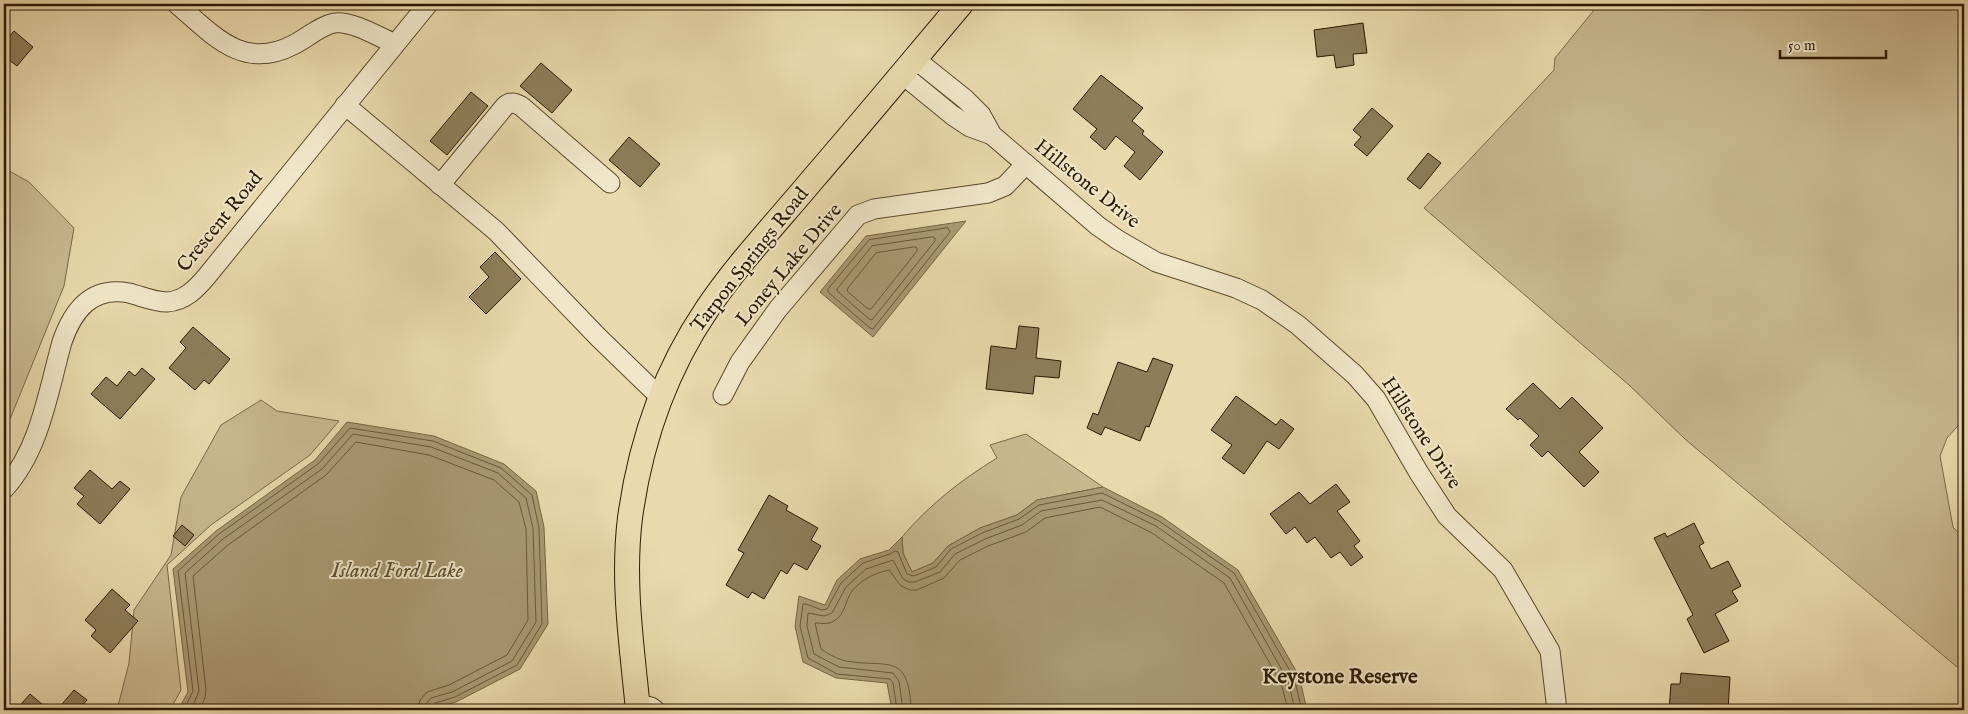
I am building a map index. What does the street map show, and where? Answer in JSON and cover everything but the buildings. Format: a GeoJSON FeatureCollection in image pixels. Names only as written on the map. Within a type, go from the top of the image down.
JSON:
{"type":"FeatureCollection","features":[{"type":"Feature","properties":{"kind":"main road","name":"Tarpon Springs Road"},"geometry":{"type":"LineString","coordinates":[[644,708],[628,589],[627,565],[629,528],[640,463],[660,398],[674,367],[708,308],[743,263],[961,4]]}},
{"type":"Feature","properties":{"kind":"street"},"geometry":{"type":"LineString","coordinates":[[177,4],[229,46],[244,53],[258,55],[274,53],[334,23],[348,23],[395,44]]}},
{"type":"Feature","properties":{"kind":"street","name":"Crescent Road"},"geometry":{"type":"LineString","coordinates":[[4,489],[19,469],[34,441],[67,326],[75,312],[84,303],[106,293],[128,293],[167,302],[190,294],[208,276],[428,4]]}},
{"type":"Feature","properties":{"kind":"street","name":"Hillstone Drive"},"geometry":{"type":"LineString","coordinates":[[909,66],[966,99],[980,115],[992,135],[1118,240],[1156,262],[1236,288],[1262,300],[1298,325],[1354,375],[1376,398],[1419,473],[1447,516],[1503,570],[1550,651],[1557,710]]}},
{"type":"Feature","properties":{"kind":"street","name":"Hillstone Drive"},"geometry":{"type":"LineString","coordinates":[[909,66],[952,115],[970,127],[992,135]]}},
{"type":"Feature","properties":{"kind":"street"},"geometry":{"type":"LineString","coordinates":[[952,115],[966,99]]}},
{"type":"Feature","properties":{"kind":"street"},"geometry":{"type":"LineString","coordinates":[[440,185],[505,106],[513,102],[521,106],[610,182]]}},
{"type":"Feature","properties":{"kind":"street"},"geometry":{"type":"LineString","coordinates":[[345,105],[496,231],[660,398]]}},
{"type":"Feature","properties":{"kind":"street","name":"Loney Lake Drive"},"geometry":{"type":"LineString","coordinates":[[723,395],[740,362],[768,321],[858,215],[874,209],[988,193],[1005,186],[1026,164]]}},
{"type":"Feature","properties":{"kind":"shaded area"},"geometry":{"type":"Polygon","coordinates":[[[1599,4],[1964,4],[1964,419],[1947,438],[1940,456],[1953,527],[1964,539],[1964,668],[1957,667],[1686,440],[1629,385],[1424,208],[1554,70],[1555,58],[1599,4]]]}},
{"type":"Feature","properties":{"kind":"shaded area"},"geometry":{"type":"Polygon","coordinates":[[[4,168],[29,182],[74,228],[64,286],[4,434],[4,168]]]}},
{"type":"Feature","properties":{"kind":"shaded area"},"geometry":{"type":"Polygon","coordinates":[[[261,400],[277,411],[339,421],[310,455],[211,525],[167,565],[181,690],[170,710],[117,710],[129,663],[134,610],[171,555],[181,497],[221,425],[261,400]]]}},
{"type":"Feature","properties":{"kind":"shaded area"},"geometry":{"type":"Polygon","coordinates":[[[1026,434],[1103,487],[1037,500],[1017,515],[980,528],[948,546],[933,563],[912,572],[903,553],[902,537],[923,514],[946,494],[997,458],[990,445],[1026,434]]]}},
{"type":"Feature","properties":{"kind":"water"},"geometry":{"type":"Polygon","coordinates":[[[966,221],[873,337],[820,292],[866,236],[966,221]]]}},
{"type":"Feature","properties":{"kind":"water","name":"Island Ford Lake"},"geometry":{"type":"Polygon","coordinates":[[[347,422],[434,436],[504,464],[536,491],[544,527],[548,624],[520,669],[456,702],[429,710],[178,710],[188,692],[173,569],[216,531],[315,460],[347,422]]]}},
{"type":"Feature","properties":{"kind":"water"},"geometry":{"type":"Polygon","coordinates":[[[1103,487],[1162,517],[1238,570],[1299,676],[1307,710],[892,710],[887,683],[836,678],[803,662],[795,626],[799,596],[825,605],[837,580],[860,559],[889,550],[902,537],[903,553],[912,572],[933,563],[948,546],[980,528],[1017,515],[1037,500],[1103,487]]]}},
{"type":"Feature","properties":{"kind":"district","name":"Keystone Reserve"},"geometry":{"type":"Point","coordinates":[1340,677]}}]}
